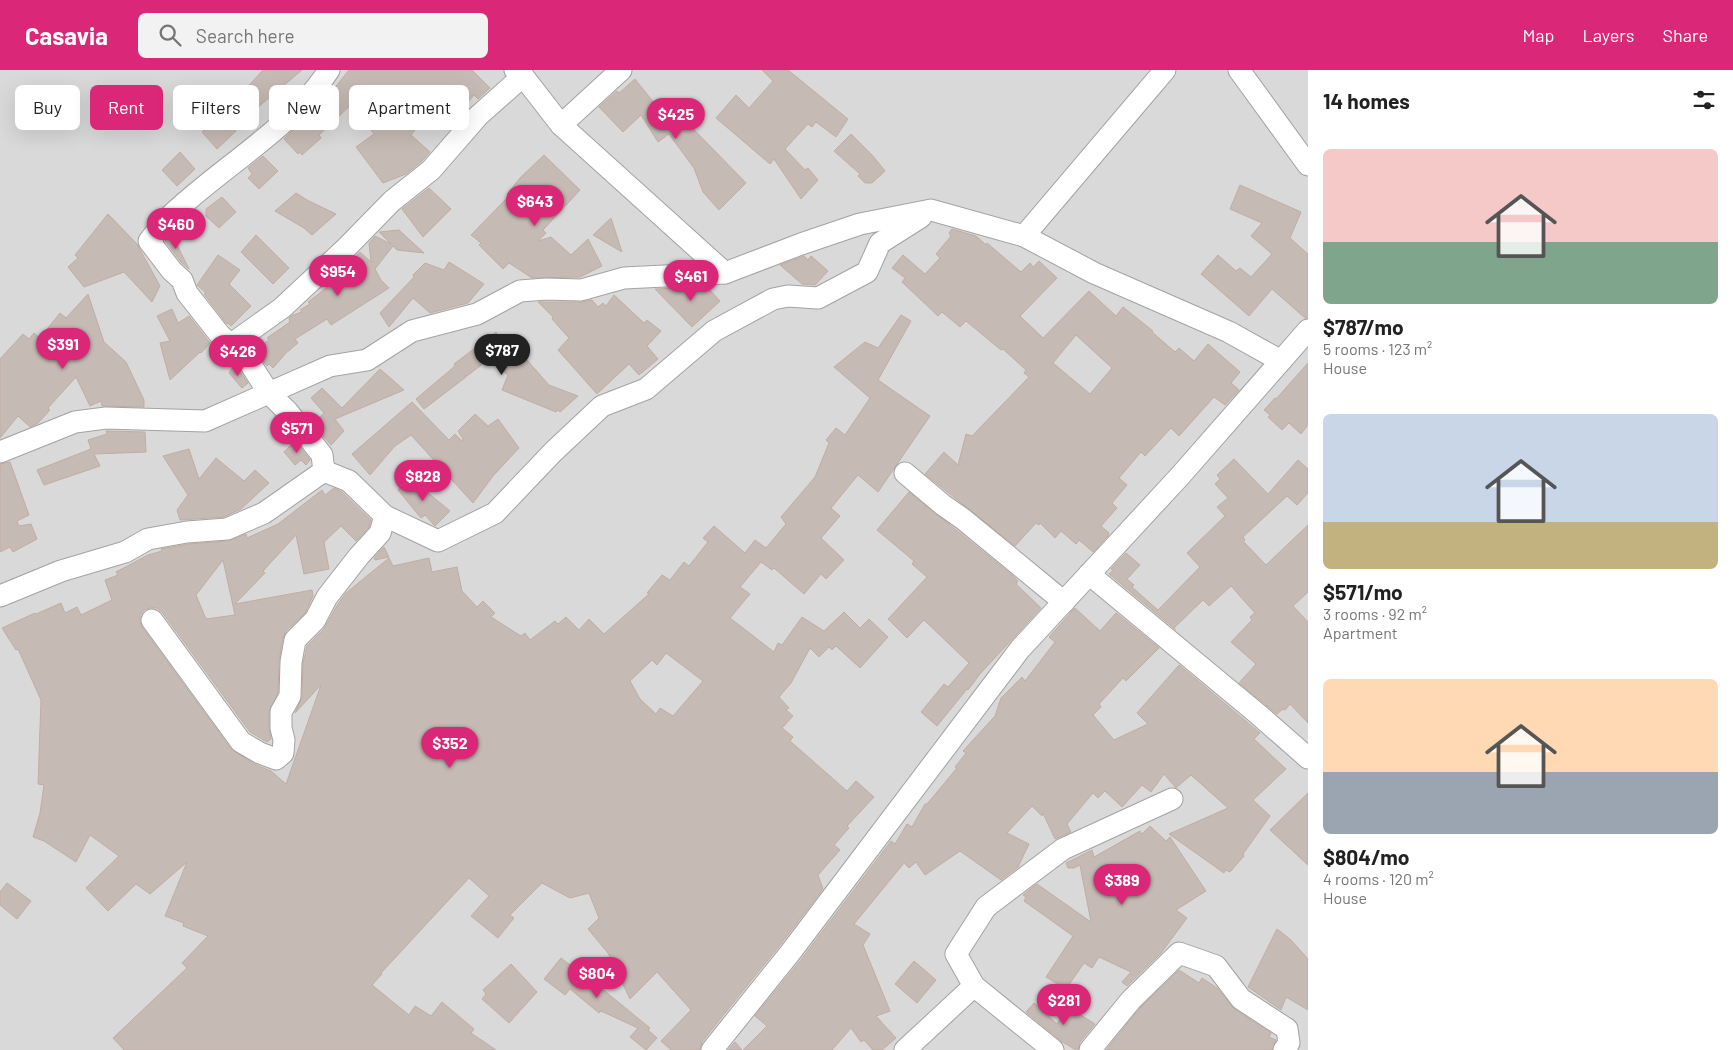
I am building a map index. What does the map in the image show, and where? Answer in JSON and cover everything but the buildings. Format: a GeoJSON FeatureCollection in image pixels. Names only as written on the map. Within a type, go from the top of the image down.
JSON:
{"type":"FeatureCollection","features":[{"type":"Feature","properties":{"kind":"street"},"geometry":{"type":"LineString","coordinates":[[324,471],[322,455],[288,412],[269,393],[249,362],[220,336],[187,293],[182,280],[172,271],[150,241],[165,221],[284,121],[318,87],[329,70]]}},
{"type":"Feature","properties":{"kind":"street"},"geometry":{"type":"LineString","coordinates":[[561,125],[621,70]]}},
{"type":"Feature","properties":{"kind":"street"},"geometry":{"type":"LineString","coordinates":[[1024,236],[1164,70]]}},
{"type":"Feature","properties":{"kind":"street"},"geometry":{"type":"LineString","coordinates":[[1239,70],[1308,165]]}},
{"type":"Feature","properties":{"kind":"street"},"geometry":{"type":"LineString","coordinates":[[230,345],[282,308],[344,250],[392,200],[431,170],[519,73],[561,125],[725,273]]}},
{"type":"Feature","properties":{"kind":"street"},"geometry":{"type":"LineString","coordinates":[[324,471],[349,481],[384,516],[438,541],[495,513],[552,452],[602,406],[646,389],[714,331],[772,299],[788,296],[818,298],[867,272],[880,243],[932,210]]}},
{"type":"Feature","properties":{"kind":"street"},"geometry":{"type":"LineString","coordinates":[[0,452],[75,422],[106,418],[205,421],[330,366],[367,360],[412,331],[476,314],[520,291],[546,289],[581,290],[624,278],[725,273],[860,224],[932,210],[1024,236],[1094,273],[1229,332],[1281,361]]}},
{"type":"Feature","properties":{"kind":"street"},"geometry":{"type":"LineString","coordinates":[[712,1050],[790,954],[1020,649],[1180,476],[1308,330]]}},
{"type":"Feature","properties":{"kind":"street"},"geometry":{"type":"LineString","coordinates":[[0,596],[61,571],[125,552],[148,539],[188,532],[227,529],[264,513],[324,471]]}},
{"type":"Feature","properties":{"kind":"street"},"geometry":{"type":"LineString","coordinates":[[905,473],[1064,602]]}},
{"type":"Feature","properties":{"kind":"street"},"geometry":{"type":"LineString","coordinates":[[152,620],[240,742],[276,759],[283,753],[284,740],[281,728],[281,712],[290,696],[291,662],[295,640],[315,620],[327,597],[359,556],[380,533],[384,516]]}},
{"type":"Feature","properties":{"kind":"street"},"geometry":{"type":"LineString","coordinates":[[1089,574],[1308,758]]}},
{"type":"Feature","properties":{"kind":"street"},"geometry":{"type":"LineString","coordinates":[[1053,1050],[974,986],[956,954],[986,907],[1063,849],[1172,799]]}},
{"type":"Feature","properties":{"kind":"street"},"geometry":{"type":"LineString","coordinates":[[1090,1050],[1131,1000],[1179,953],[1216,966],[1241,999],[1287,1029],[1290,1043],[1284,1050]]}},
{"type":"Feature","properties":{"kind":"street"},"geometry":{"type":"LineString","coordinates":[[905,1050],[974,986]]}},
{"type":"Feature","properties":{"kind":"shaded area"},"geometry":{"type":"Polygon","coordinates":[[[0,70],[1308,70],[1308,1050],[0,1050],[0,70]]]}}]}
